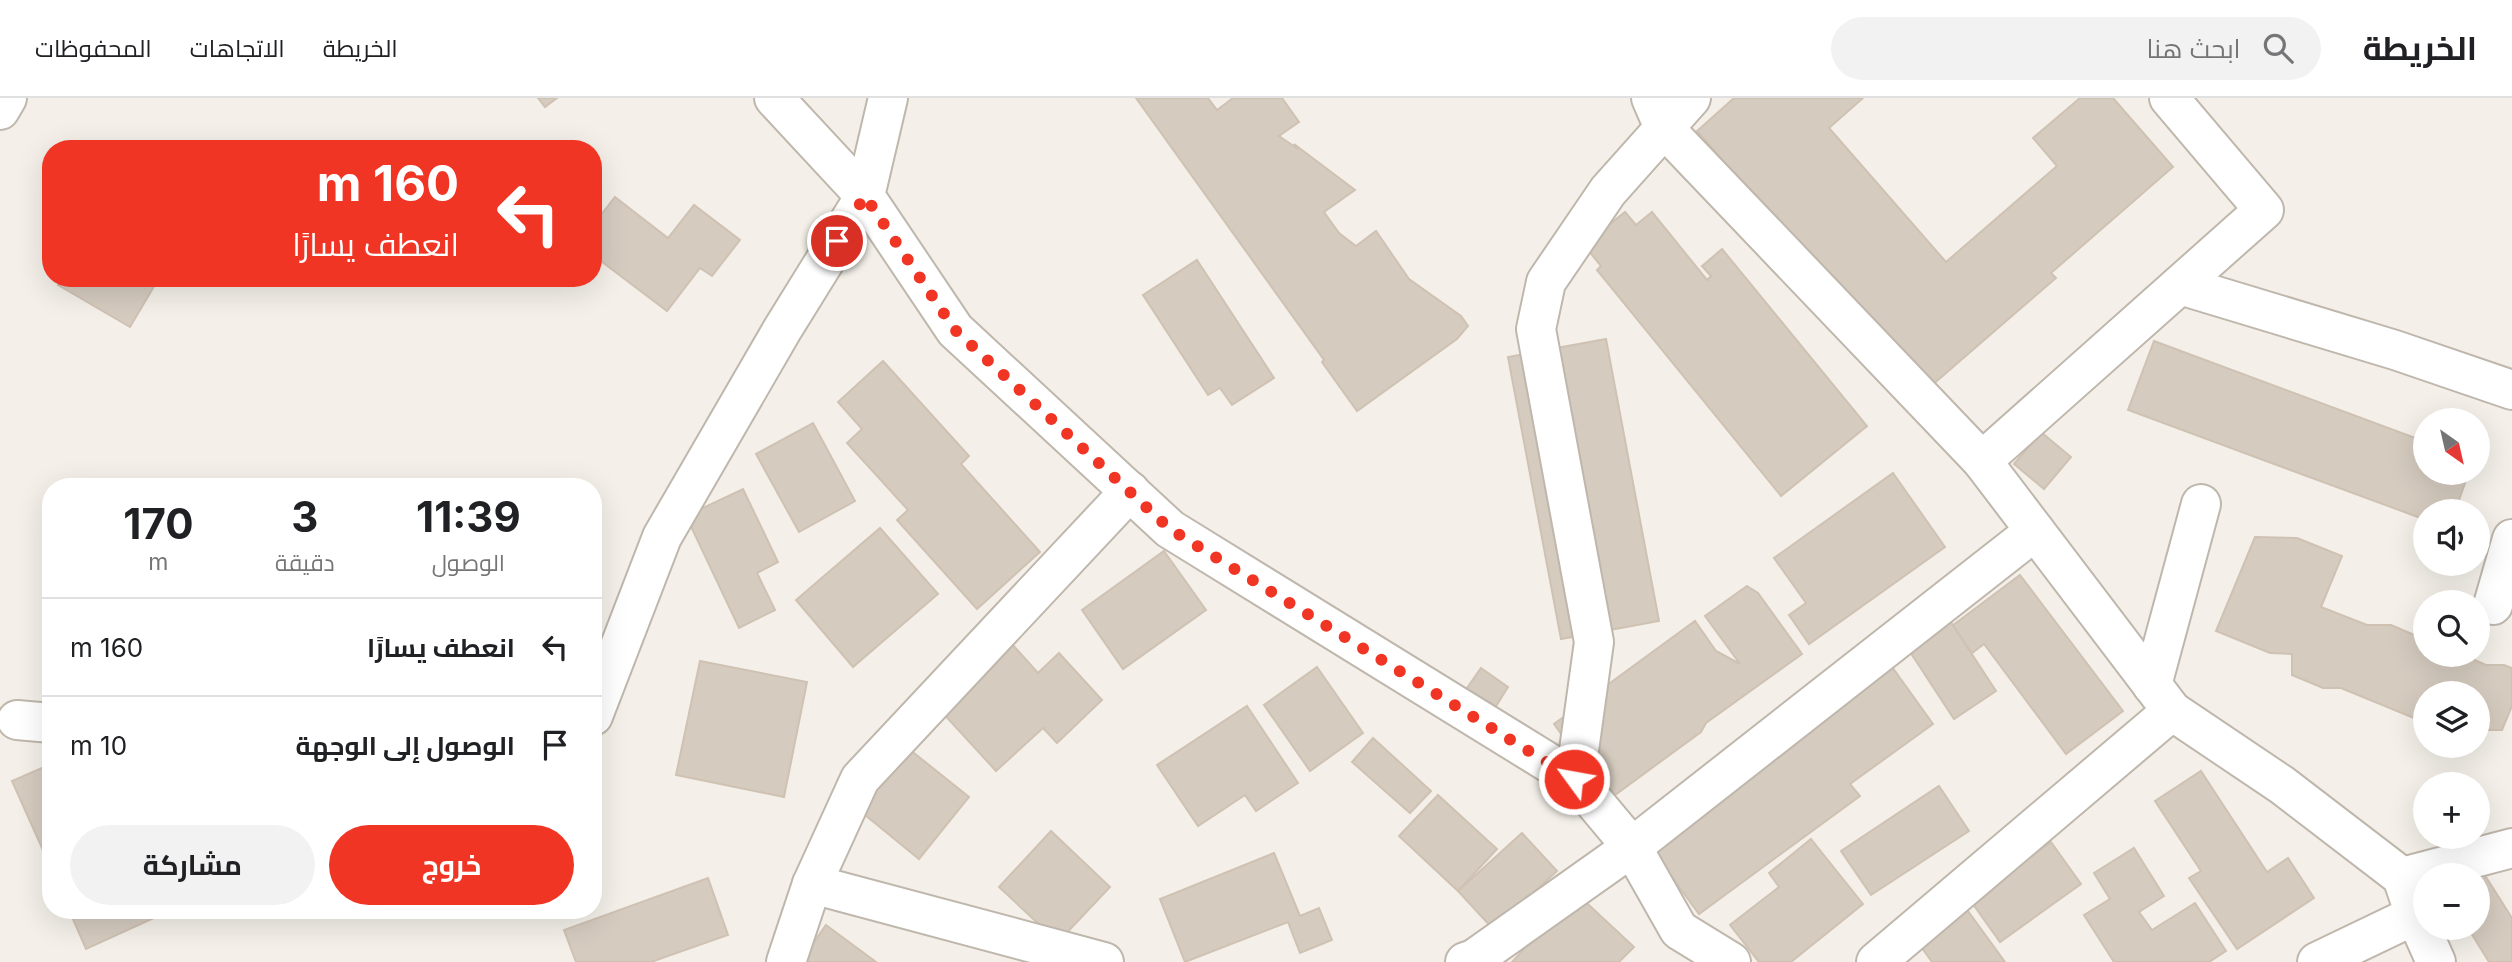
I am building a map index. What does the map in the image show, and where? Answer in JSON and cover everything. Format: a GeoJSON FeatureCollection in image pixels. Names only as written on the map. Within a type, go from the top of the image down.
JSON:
{"type":"FeatureCollection","features":[{"type":"Feature","properties":{"kind":"street"},"geometry":{"type":"LineString","coordinates":[[0,110],[7,98]]}},
{"type":"Feature","properties":{"kind":"street"},"geometry":{"type":"LineString","coordinates":[[774,98],[865,196],[955,330],[1170,529],[1574,779],[1632,847],[1679,930],[1731,962]]}},
{"type":"Feature","properties":{"kind":"street"},"geometry":{"type":"LineString","coordinates":[[602,693],[662,537],[782,330],[865,196],[888,98]]}},
{"type":"Feature","properties":{"kind":"street"},"geometry":{"type":"LineString","coordinates":[[1574,779],[1594,642],[1536,329],[1546,282],[1657,113],[1691,98]]}},
{"type":"Feature","properties":{"kind":"street"},"geometry":{"type":"LineString","coordinates":[[1982,461],[2264,210],[2169,98]]}},
{"type":"Feature","properties":{"kind":"street"},"geometry":{"type":"LineString","coordinates":[[1657,113],[1982,461],[2162,698],[2402,877],[2413,909]]}},
{"type":"Feature","properties":{"kind":"street"},"geometry":{"type":"LineString","coordinates":[[2180,285],[2395,350],[2512,390]]}},
{"type":"Feature","properties":{"kind":"street"},"geometry":{"type":"LineString","coordinates":[[786,962],[813,884],[860,779],[1130,491]]}},
{"type":"Feature","properties":{"kind":"street"},"geometry":{"type":"LineString","coordinates":[[1876,962],[2162,698],[2201,504]]}},
{"type":"Feature","properties":{"kind":"street"},"geometry":{"type":"LineString","coordinates":[[1465,962],[1474,959],[1632,847],[2035,531]]}},
{"type":"Feature","properties":{"kind":"street"},"geometry":{"type":"LineString","coordinates":[[2493,606],[2512,539]]}},
{"type":"Feature","properties":{"kind":"street"},"geometry":{"type":"LineString","coordinates":[[2402,877],[2512,848]]}},
{"type":"Feature","properties":{"kind":"street"},"geometry":{"type":"LineString","coordinates":[[813,884],[1104,962]]}},
{"type":"Feature","properties":{"kind":"street"},"geometry":{"type":"LineString","coordinates":[[2318,962],[2413,916]]}},
{"type":"Feature","properties":{"kind":"street"},"geometry":{"type":"LineString","coordinates":[[2426,940],[2436,962]]}},
{"type":"Feature","properties":{"kind":"building"},"geometry":{"type":"Polygon","coordinates":[[[538,98],[557,98],[545,107],[538,98]]]}},
{"type":"Feature","properties":{"kind":"building"},"geometry":{"type":"Polygon","coordinates":[[[1136,98],[1208,98],[1217,110],[1233,98],[1282,98],[1299,122],[1279,136],[1298,149],[1294,144],[1355,190],[1324,212],[1339,233],[1356,246],[1376,231],[1409,279],[1461,316],[1468,326],[1457,339],[1357,411],[1322,362],[1324,360],[1136,98]]]}},
{"type":"Feature","properties":{"kind":"building"},"geometry":{"type":"Polygon","coordinates":[[[1734,98],[1863,98],[1829,128],[1946,262],[2057,166],[2033,138],[2080,98],[2113,98],[2173,167],[2051,273],[2056,278],[1924,392],[1697,131],[1734,98]]]}},
{"type":"Feature","properties":{"kind":"building"},"geometry":{"type":"Polygon","coordinates":[[[615,197],[668,238],[694,205],[740,240],[712,276],[700,268],[667,311],[602,262],[602,214],[615,197]]]}},
{"type":"Feature","properties":{"kind":"building"},"geometry":{"type":"Polygon","coordinates":[[[1625,212],[1636,225],[1652,212],[1707,280],[1711,276],[1702,266],[1722,249],[1867,426],[1781,496],[1597,270],[1601,266],[1584,245],[1625,212]]]}},
{"type":"Feature","properties":{"kind":"building"},"geometry":{"type":"Polygon","coordinates":[[[1197,260],[1274,378],[1232,405],[1220,388],[1208,395],[1143,295],[1197,260]]]}},
{"type":"Feature","properties":{"kind":"building"},"geometry":{"type":"Polygon","coordinates":[[[61,287],[154,287],[130,327],[61,287]]]}},
{"type":"Feature","properties":{"kind":"building"},"geometry":{"type":"Polygon","coordinates":[[[1606,339],[1659,621],[1561,639],[1508,357],[1606,339]]]}},
{"type":"Feature","properties":{"kind":"building"},"geometry":{"type":"Polygon","coordinates":[[[2154,341],[2413,437],[2413,485],[2464,485],[2459,499],[2413,499],[2413,515],[2128,410],[2154,341]]]}},
{"type":"Feature","properties":{"kind":"building"},"geometry":{"type":"Polygon","coordinates":[[[883,361],[969,456],[961,464],[1040,552],[977,609],[897,520],[908,510],[847,443],[862,429],[838,402],[883,361]]]}},
{"type":"Feature","properties":{"kind":"building"},"geometry":{"type":"Polygon","coordinates":[[[813,423],[855,501],[799,532],[756,454],[813,423]]]}},
{"type":"Feature","properties":{"kind":"building"},"geometry":{"type":"Polygon","coordinates":[[[2041,432],[2071,457],[2044,489],[2014,464],[2041,432]]]}},
{"type":"Feature","properties":{"kind":"building"},"geometry":{"type":"Polygon","coordinates":[[[1893,473],[1945,547],[1809,644],[1789,615],[1806,603],[1774,558],[1893,473]]]}},
{"type":"Feature","properties":{"kind":"building"},"geometry":{"type":"Polygon","coordinates":[[[743,489],[778,562],[757,573],[775,610],[739,628],[686,516],[743,489]]]}},
{"type":"Feature","properties":{"kind":"building"},"geometry":{"type":"Polygon","coordinates":[[[880,528],[938,594],[853,667],[796,600],[880,528]]]}},
{"type":"Feature","properties":{"kind":"building"},"geometry":{"type":"Polygon","coordinates":[[[2255,537],[2297,538],[2342,556],[2321,607],[2367,625],[2391,625],[2413,634],[2413,667],[2504,665],[2512,668],[2512,706],[2502,730],[2490,730],[2490,681],[2413,681],[2413,718],[2341,688],[2323,688],[2292,675],[2292,654],[2270,653],[2216,631],[2255,537]]]}},
{"type":"Feature","properties":{"kind":"building"},"geometry":{"type":"Polygon","coordinates":[[[1164,551],[1206,610],[1123,669],[1082,610],[1164,551]]]}},
{"type":"Feature","properties":{"kind":"building"},"geometry":{"type":"Polygon","coordinates":[[[2020,575],[2123,711],[2066,754],[1984,644],[1972,653],[1952,626],[2020,575]]]}},
{"type":"Feature","properties":{"kind":"building"},"geometry":{"type":"Polygon","coordinates":[[[1747,586],[1758,593],[1802,654],[1706,723],[1701,732],[1615,795],[1589,758],[1569,745],[1554,724],[1695,621],[1716,651],[1740,664],[1705,616],[1747,586]]]}},
{"type":"Feature","properties":{"kind":"building"},"geometry":{"type":"Polygon","coordinates":[[[1943,610],[1996,691],[1954,719],[1901,638],[1943,610]]]}},
{"type":"Feature","properties":{"kind":"building"},"geometry":{"type":"Polygon","coordinates":[[[1011,643],[1038,673],[1059,653],[1102,700],[1057,743],[1043,728],[996,771],[940,710],[1011,643]]]}},
{"type":"Feature","properties":{"kind":"building"},"geometry":{"type":"Polygon","coordinates":[[[700,661],[807,682],[784,797],[676,775],[700,661]]]}},
{"type":"Feature","properties":{"kind":"building"},"geometry":{"type":"Polygon","coordinates":[[[1890,664],[1933,724],[1850,784],[1860,796],[1699,914],[1647,843],[1890,664]]]}},
{"type":"Feature","properties":{"kind":"building"},"geometry":{"type":"Polygon","coordinates":[[[1317,667],[1363,733],[1310,771],[1264,705],[1317,667]]]}},
{"type":"Feature","properties":{"kind":"building"},"geometry":{"type":"Polygon","coordinates":[[[1481,668],[1508,687],[1493,711],[1465,691],[1481,668]]]}},
{"type":"Feature","properties":{"kind":"building"},"geometry":{"type":"Polygon","coordinates":[[[1247,706],[1298,783],[1256,811],[1245,795],[1198,826],[1157,765],[1247,706]]]}},
{"type":"Feature","properties":{"kind":"building"},"geometry":{"type":"Polygon","coordinates":[[[1373,738],[1431,791],[1410,813],[1352,762],[1373,738]]]}},
{"type":"Feature","properties":{"kind":"building"},"geometry":{"type":"Polygon","coordinates":[[[909,749],[969,797],[919,859],[859,810],[909,749]]]}},
{"type":"Feature","properties":{"kind":"building"},"geometry":{"type":"Polygon","coordinates":[[[42,768],[42,848],[12,781],[42,768]]]}},
{"type":"Feature","properties":{"kind":"building"},"geometry":{"type":"Polygon","coordinates":[[[2201,771],[2267,872],[2288,858],[2314,898],[2237,949],[2189,878],[2201,871],[2155,801],[2201,771]]]}},
{"type":"Feature","properties":{"kind":"building"},"geometry":{"type":"Polygon","coordinates":[[[1939,786],[1969,831],[1871,895],[1841,851],[1939,786]]]}},
{"type":"Feature","properties":{"kind":"building"},"geometry":{"type":"Polygon","coordinates":[[[1438,795],[1497,849],[1458,891],[1399,836],[1438,795]]]}},
{"type":"Feature","properties":{"kind":"building"},"geometry":{"type":"Polygon","coordinates":[[[1051,831],[1110,887],[1058,942],[999,887],[1051,831]]]}},
{"type":"Feature","properties":{"kind":"building"},"geometry":{"type":"Polygon","coordinates":[[[1522,833],[1557,871],[1494,930],[1458,891],[1522,833]]]}},
{"type":"Feature","properties":{"kind":"building"},"geometry":{"type":"Polygon","coordinates":[[[1811,839],[1863,904],[1791,962],[1759,962],[1730,925],[1779,887],[1769,873],[1811,839]]]}},
{"type":"Feature","properties":{"kind":"building"},"geometry":{"type":"Polygon","coordinates":[[[2051,842],[2081,884],[2000,942],[1970,900],[2051,842]]]}},
{"type":"Feature","properties":{"kind":"building"},"geometry":{"type":"Polygon","coordinates":[[[2134,848],[2164,896],[2139,912],[2152,930],[2195,903],[2226,951],[2209,962],[2114,962],[2084,915],[2110,899],[2094,873],[2134,848]]]}},
{"type":"Feature","properties":{"kind":"building"},"geometry":{"type":"Polygon","coordinates":[[[1274,853],[1300,916],[1319,908],[1332,940],[1300,953],[1288,922],[1185,962],[1160,899],[1274,853]]]}},
{"type":"Feature","properties":{"kind":"building"},"geometry":{"type":"Polygon","coordinates":[[[708,878],[728,935],[651,962],[576,962],[564,930],[602,919],[602,916],[708,878]]]}},
{"type":"Feature","properties":{"kind":"building"},"geometry":{"type":"Polygon","coordinates":[[[2490,883],[2512,918],[2512,962],[2489,962],[2475,940],[2490,940],[2490,883]]]}},
{"type":"Feature","properties":{"kind":"building"},"geometry":{"type":"Polygon","coordinates":[[[1576,893],[1634,947],[1619,962],[1512,962],[1576,893]]]}},
{"type":"Feature","properties":{"kind":"building"},"geometry":{"type":"Polygon","coordinates":[[[1960,900],[2005,962],[1932,962],[1912,934],[1960,900]]]}},
{"type":"Feature","properties":{"kind":"building"},"geometry":{"type":"Polygon","coordinates":[[[73,919],[152,919],[86,949],[73,919]]]}},
{"type":"Feature","properties":{"kind":"building"},"geometry":{"type":"Polygon","coordinates":[[[826,925],[876,962],[800,962],[826,925]]]}},
{"type":"Feature","properties":{"kind":"route"},"geometry":{"type":"LineString","coordinates":[[837,241],[865,196],[955,330],[1170,529],[1574,779]]}}]}
